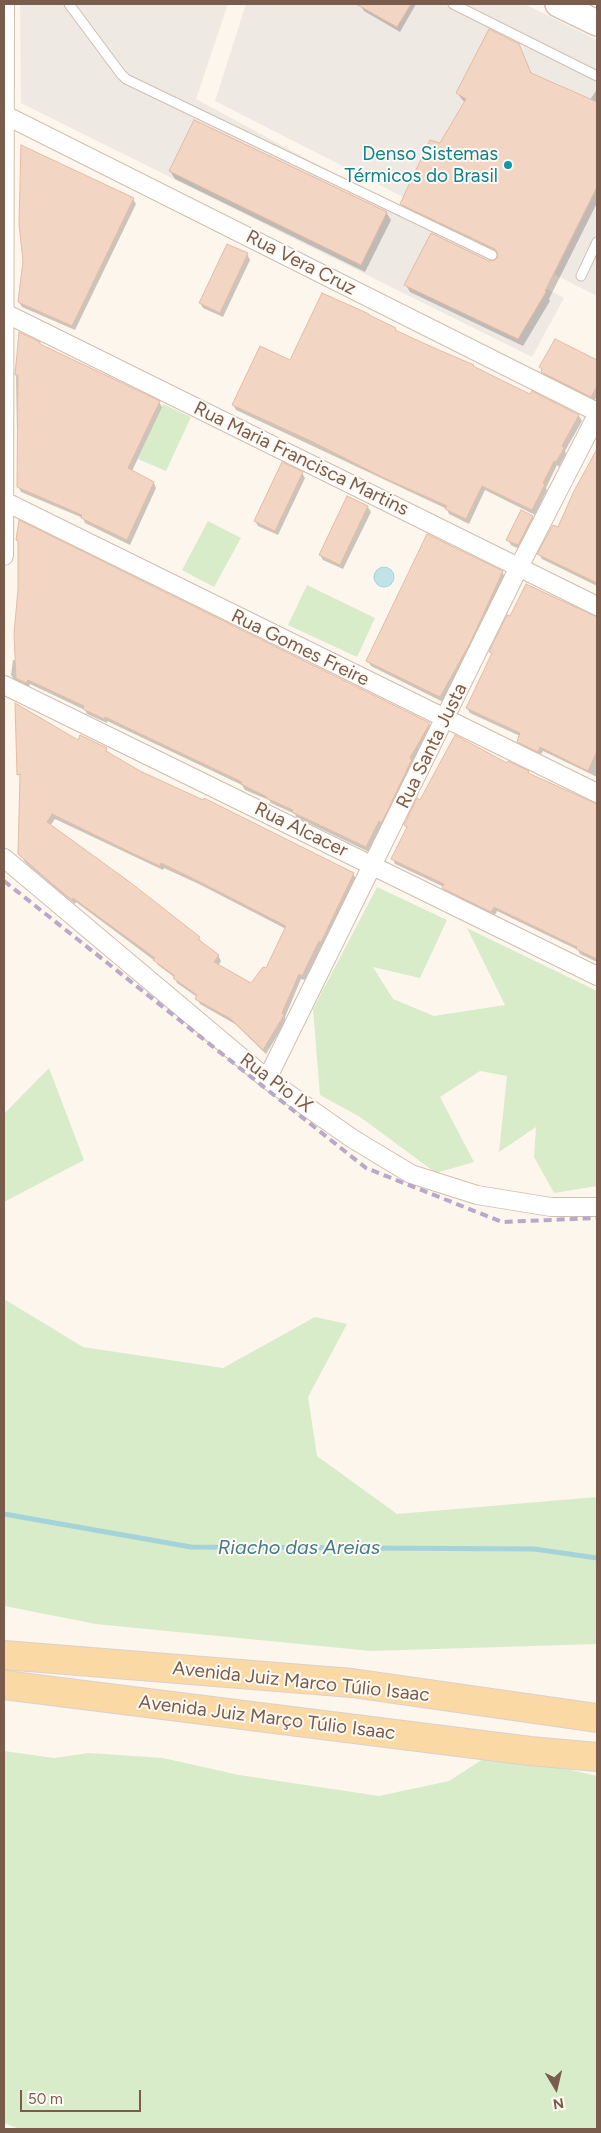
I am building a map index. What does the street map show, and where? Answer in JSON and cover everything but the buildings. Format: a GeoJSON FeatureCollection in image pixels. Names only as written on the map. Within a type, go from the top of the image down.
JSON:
{"type":"FeatureCollection","features":[{"type":"Feature","properties":{"kind":"main road"},"geometry":{"type":"LineString","coordinates":[[558,4],[597,23]]}},
{"type":"Feature","properties":{"kind":"main road","name":"Avenida Juiz Marco Túlio Isaac"},"geometry":{"type":"LineString","coordinates":[[4,1655],[352,1683],[597,1718]]}},
{"type":"Feature","properties":{"kind":"main road","name":"Avenida Juiz Março Túlio Isaac"},"geometry":{"type":"LineString","coordinates":[[4,1686],[530,1751],[597,1757]]}},
{"type":"Feature","properties":{"kind":"street"},"geometry":{"type":"LineString","coordinates":[[4,556],[5,4]]}},
{"type":"Feature","properties":{"kind":"street","name":"Rua Vera Cruz"},"geometry":{"type":"LineString","coordinates":[[5,115],[597,413]]}},
{"type":"Feature","properties":{"kind":"street","name":"Rua Maria Francisca Martins"},"geometry":{"type":"LineString","coordinates":[[5,313],[597,606]]}},
{"type":"Feature","properties":{"kind":"street","name":"Rua Santa Justa"},"geometry":{"type":"LineString","coordinates":[[267,1079],[519,567],[597,413]]}},
{"type":"Feature","properties":{"kind":"street","name":"Rua Gomes Freire"},"geometry":{"type":"LineString","coordinates":[[4,501],[445,720],[597,793]]}},
{"type":"Feature","properties":{"kind":"street","name":"Rua Alcacer"},"geometry":{"type":"LineString","coordinates":[[4,685],[597,976]]}},
{"type":"Feature","properties":{"kind":"street","name":"Rua Pio IX"},"geometry":{"type":"LineString","coordinates":[[4,858],[267,1079],[353,1139],[411,1174],[477,1195],[550,1207],[597,1207]]}},
{"type":"Feature","properties":{"kind":"lane"},"geometry":{"type":"LineString","coordinates":[[69,4],[126,79],[492,255]]}},
{"type":"Feature","properties":{"kind":"lane"},"geometry":{"type":"LineString","coordinates":[[452,4],[597,76]]}},
{"type":"Feature","properties":{"kind":"lane"},"geometry":{"type":"LineString","coordinates":[[581,276],[597,242]]}},
{"type":"Feature","properties":{"kind":"shaded area"},"geometry":{"type":"Polygon","coordinates":[[[20,4],[228,4],[196,99],[564,298],[532,357],[21,103],[20,4]]]}},
{"type":"Feature","properties":{"kind":"shaded area"},"geometry":{"type":"Polygon","coordinates":[[[246,4],[525,4],[597,40],[597,296],[215,101],[246,4]]]}},
{"type":"Feature","properties":{"kind":"green space"},"geometry":{"type":"Polygon","coordinates":[[[163,404],[191,417],[166,471],[138,459],[163,404]]]}},
{"type":"Feature","properties":{"kind":"green space"},"geometry":{"type":"Polygon","coordinates":[[[208,521],[241,538],[214,587],[182,570],[208,521]]]}},
{"type":"Feature","properties":{"kind":"green space"},"geometry":{"type":"Polygon","coordinates":[[[307,585],[375,618],[357,657],[288,625],[307,585]]]}},
{"type":"Feature","properties":{"kind":"green space"},"geometry":{"type":"Polygon","coordinates":[[[377,887],[447,920],[420,978],[373,967],[393,999],[434,1016],[505,1005],[467,928],[597,991],[597,1186],[554,1193],[534,1157],[536,1127],[499,1152],[507,1076],[480,1071],[440,1097],[474,1162],[436,1173],[360,1117],[320,1095],[313,1009],[377,887]]]}},
{"type":"Feature","properties":{"kind":"green space"},"geometry":{"type":"Polygon","coordinates":[[[49,1068],[84,1160],[4,1202],[4,1114],[49,1068]]]}},
{"type":"Feature","properties":{"kind":"green space"},"geometry":{"type":"Polygon","coordinates":[[[4,1299],[83,1347],[223,1368],[315,1317],[347,1324],[308,1397],[317,1456],[397,1514],[597,1497],[597,1644],[371,1651],[96,1624],[4,1606],[4,1299]]]}},
{"type":"Feature","properties":{"kind":"green space"},"geometry":{"type":"Polygon","coordinates":[[[4,1751],[54,1758],[89,1753],[163,1758],[239,1775],[379,1796],[449,1781],[494,1752],[597,1776],[597,2129],[20,2129],[4,2123],[4,1751]]]}},
{"type":"Feature","properties":{"kind":"water"},"geometry":{"type":"Polygon","coordinates":[[[384,567],[391,570],[394,577],[391,584],[384,587],[377,584],[374,577],[377,570],[384,567]]]}},
{"type":"Feature","properties":{"kind":"waterway","name":"Riacho das Areias"},"geometry":{"type":"LineString","coordinates":[[4,1514],[191,1547],[534,1549],[597,1558]]}},
{"type":"Feature","properties":{"kind":"railway"},"geometry":{"type":"LineString","coordinates":[[4,881],[366,1168],[502,1222],[597,1218]]}},
{"type":"Feature","properties":{"kind":"place","name":"Denso Sistemas Térmicos do Brasil"},"geometry":{"type":"Point","coordinates":[508,165]}}]}
